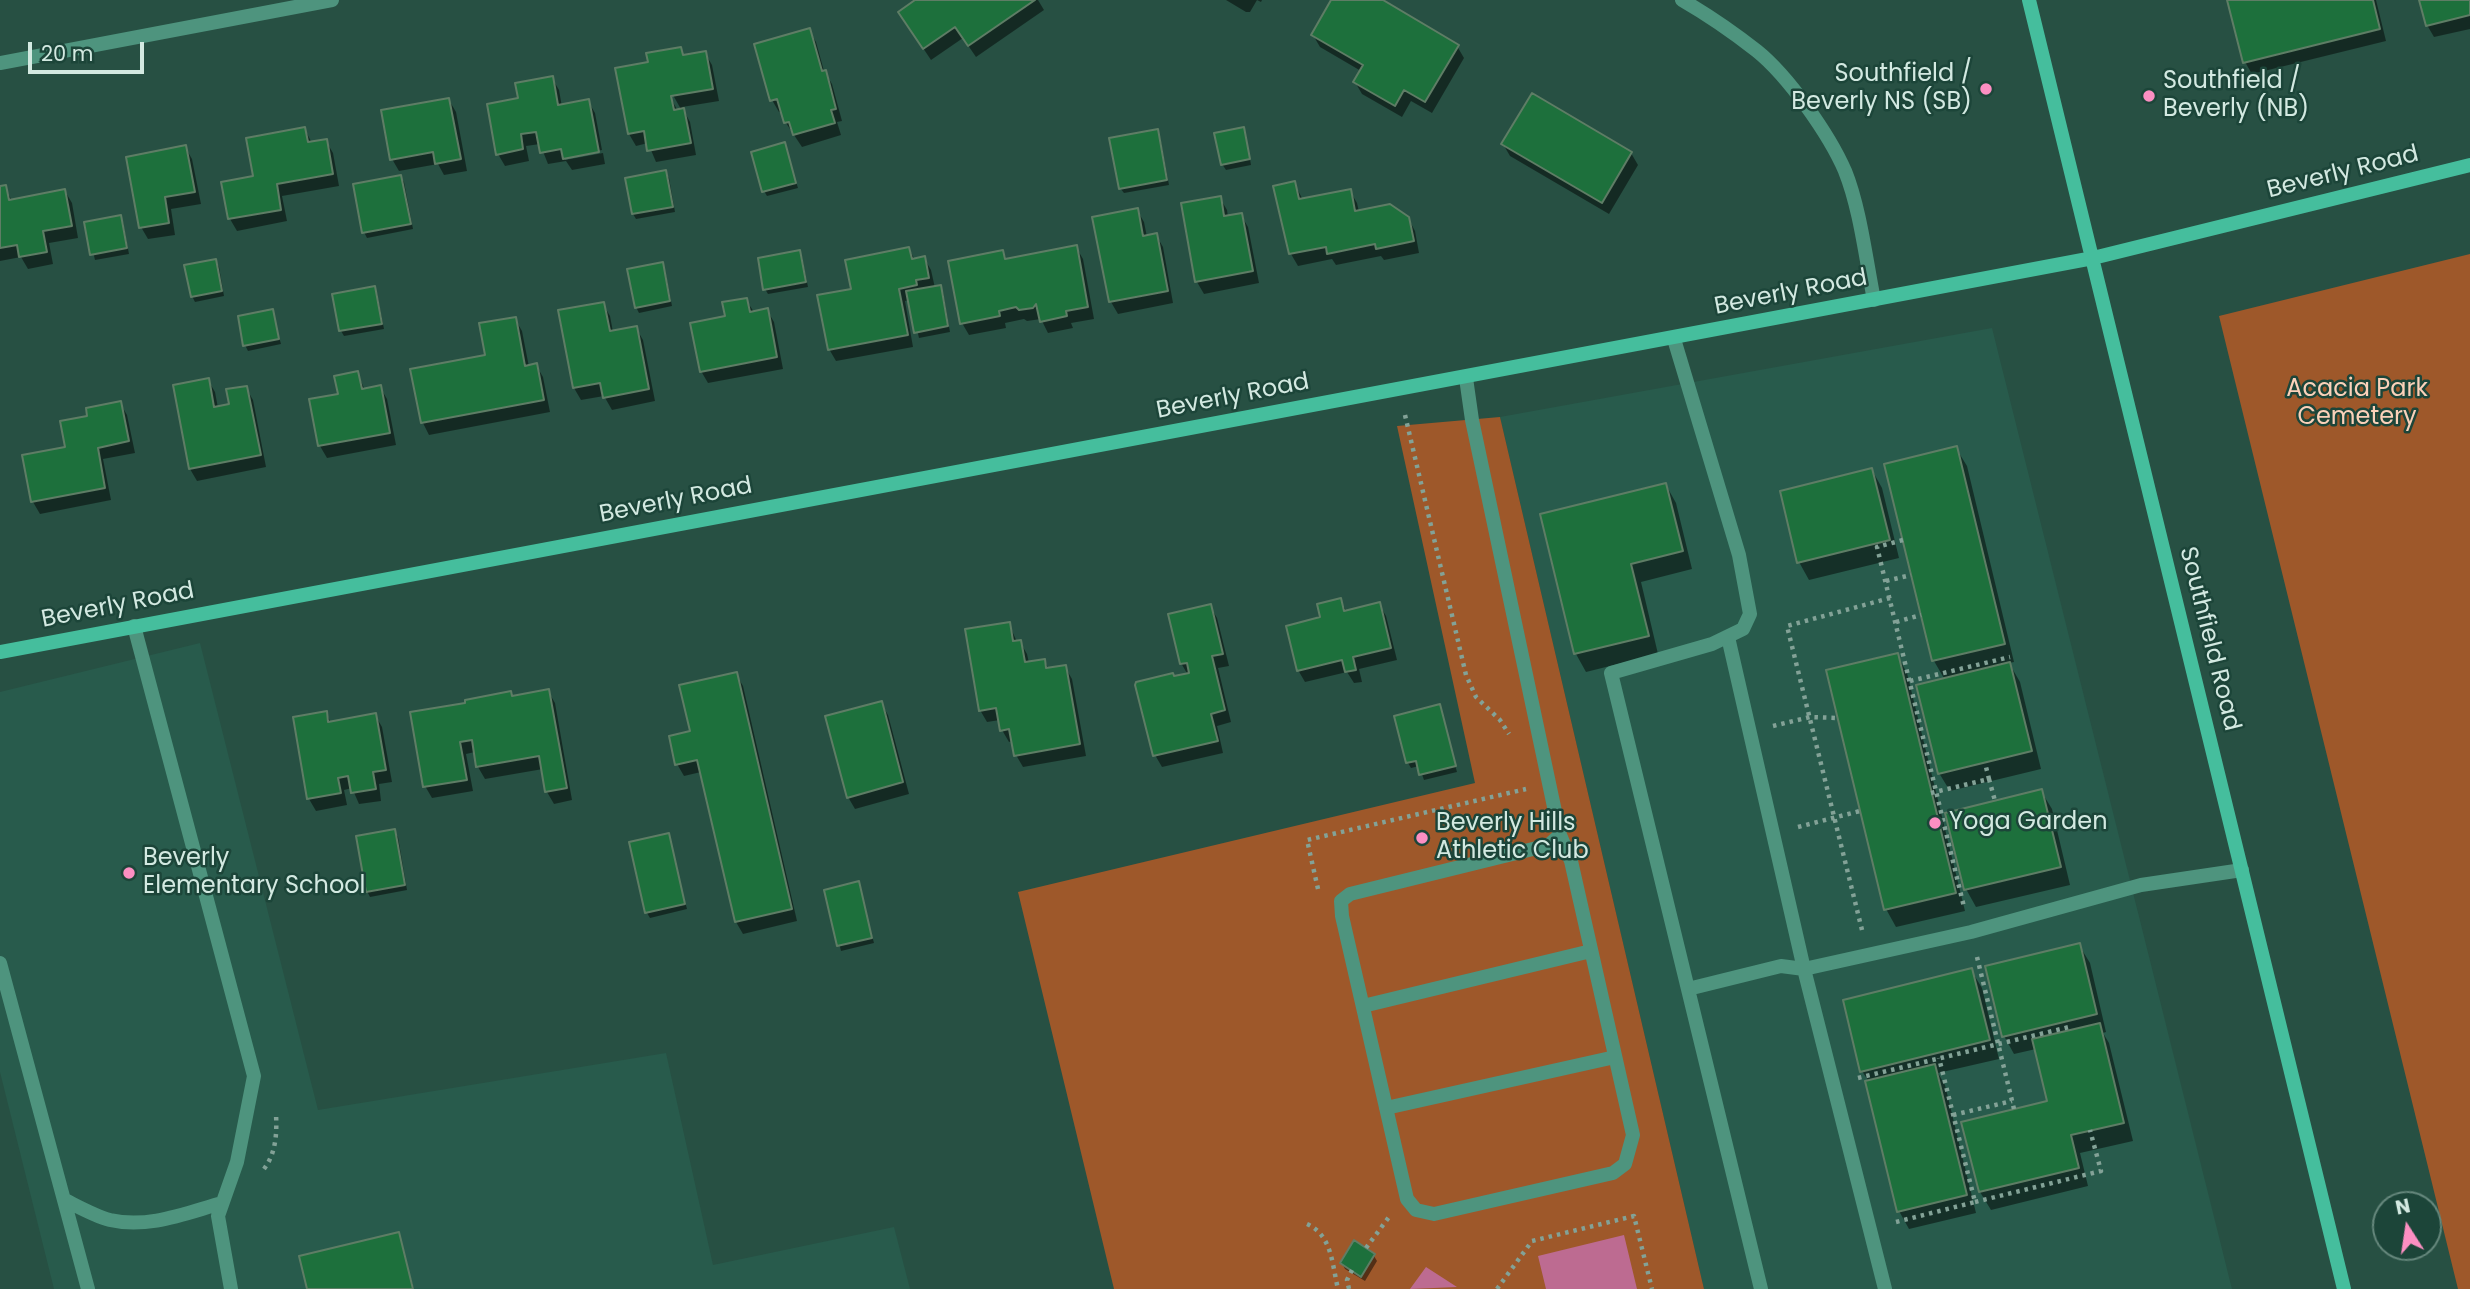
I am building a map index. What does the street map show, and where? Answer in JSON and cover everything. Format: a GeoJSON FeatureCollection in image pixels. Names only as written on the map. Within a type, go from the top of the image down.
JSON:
{"type":"FeatureCollection","features":[{"type":"Feature","properties":{"kind":"street"},"geometry":{"type":"LineString","coordinates":[[0,63],[332,0]]}},
{"type":"Feature","properties":{"kind":"street"},"geometry":{"type":"LineString","coordinates":[[1682,0],[1759,52],[1793,89],[1824,134],[1845,171],[1874,300]]}},
{"type":"Feature","properties":{"kind":"street","name":"Southfield Road"},"geometry":{"type":"LineString","coordinates":[[2029,0],[2344,1289]]}},
{"type":"Feature","properties":{"kind":"street","name":"Beverly Road"},"geometry":{"type":"LineString","coordinates":[[0,652],[2093,258],[2470,164]]}},
{"type":"Feature","properties":{"kind":"street"},"geometry":{"type":"LineString","coordinates":[[1674,339],[1740,555],[1750,614],[1743,629],[1713,644],[1611,673],[1761,1289]]}},
{"type":"Feature","properties":{"kind":"street"},"geometry":{"type":"LineString","coordinates":[[1466,378],[1472,420],[1560,835],[1571,861],[1633,1135],[1625,1164],[1613,1173],[1434,1214],[1416,1210],[1407,1199],[1342,916],[1341,901],[1350,894],[1549,845],[1560,835]]}},
{"type":"Feature","properties":{"kind":"street"},"geometry":{"type":"LineString","coordinates":[[134,626],[254,1076],[237,1162],[218,1216],[231,1289]]}},
{"type":"Feature","properties":{"kind":"street"},"geometry":{"type":"LineString","coordinates":[[1728,637],[1804,969],[1885,1289]]}},
{"type":"Feature","properties":{"kind":"street"},"geometry":{"type":"LineString","coordinates":[[1688,989],[1781,966],[1804,969],[1971,932],[2141,885],[2242,870]]}},
{"type":"Feature","properties":{"kind":"street"},"geometry":{"type":"LineString","coordinates":[[1363,1006],[1591,951]]}},
{"type":"Feature","properties":{"kind":"street"},"geometry":{"type":"LineString","coordinates":[[0,963],[88,1289]]}},
{"type":"Feature","properties":{"kind":"street"},"geometry":{"type":"LineString","coordinates":[[1386,1108],[1615,1057]]}},
{"type":"Feature","properties":{"kind":"street"},"geometry":{"type":"LineString","coordinates":[[65,1200],[107,1219],[131,1223],[162,1220],[222,1203]]}},
{"type":"Feature","properties":{"kind":"path"},"geometry":{"type":"LineString","coordinates":[[1404,411],[1466,675],[1476,697],[1500,720],[1514,742]]}},
{"type":"Feature","properties":{"kind":"path"},"geometry":{"type":"LineString","coordinates":[[1903,540],[1877,545],[1934,792],[2014,1109]]}},
{"type":"Feature","properties":{"kind":"path"},"geometry":{"type":"LineString","coordinates":[[1885,582],[1911,575]]}},
{"type":"Feature","properties":{"kind":"path"},"geometry":{"type":"LineString","coordinates":[[1868,955],[1787,626],[1890,598]]}},
{"type":"Feature","properties":{"kind":"path"},"geometry":{"type":"LineString","coordinates":[[1896,622],[1921,615]]}},
{"type":"Feature","properties":{"kind":"path"},"geometry":{"type":"LineString","coordinates":[[1910,681],[2010,657]]}},
{"type":"Feature","properties":{"kind":"path"},"geometry":{"type":"LineString","coordinates":[[1749,732],[1810,717],[1838,718]]}},
{"type":"Feature","properties":{"kind":"path"},"geometry":{"type":"LineString","coordinates":[[1985,763],[1995,800]]}},
{"type":"Feature","properties":{"kind":"path"},"geometry":{"type":"LineString","coordinates":[[1319,893],[1307,840],[1526,789],[1525,777]]}},
{"type":"Feature","properties":{"kind":"path"},"geometry":{"type":"LineString","coordinates":[[1934,792],[1989,779]]}},
{"type":"Feature","properties":{"kind":"path"},"geometry":{"type":"LineString","coordinates":[[1773,834],[1860,811]]}},
{"type":"Feature","properties":{"kind":"path"},"geometry":{"type":"LineString","coordinates":[[1833,1084],[2069,1027]]}},
{"type":"Feature","properties":{"kind":"path"},"geometry":{"type":"LineString","coordinates":[[1940,1058],[1975,1202]]}},
{"type":"Feature","properties":{"kind":"path"},"geometry":{"type":"LineString","coordinates":[[1953,1115],[2012,1101]]}},
{"type":"Feature","properties":{"kind":"path"},"geometry":{"type":"LineString","coordinates":[[1870,1228],[2101,1171],[2090,1130]]}},
{"type":"Feature","properties":{"kind":"path"},"geometry":{"type":"LineString","coordinates":[[1366,1248],[1392,1213]]}},
{"type":"Feature","properties":{"kind":"path"},"geometry":{"type":"LineString","coordinates":[[1497,1289],[1532,1241],[1634,1216],[1652,1289]]}},
{"type":"Feature","properties":{"kind":"path"},"geometry":{"type":"LineString","coordinates":[[1307,1224],[1320,1229],[1327,1242],[1338,1289]]}},
{"type":"Feature","properties":{"kind":"path"},"geometry":{"type":"LineString","coordinates":[[1349,1289],[1347,1280],[1352,1270]]}},
{"type":"Feature","properties":{"kind":"shaded area"},"geometry":{"type":"Polygon","coordinates":[[[1992,328],[2232,1289],[1704,1289],[1500,417],[1992,328]]]}},
{"type":"Feature","properties":{"kind":"shaded area","name":"Beverly Elementary School"},"geometry":{"type":"Polygon","coordinates":[[[200,643],[318,1110],[666,1053],[713,1265],[894,1227],[910,1289],[54,1289],[0,1072],[0,692],[200,643]]]}},
{"type":"Feature","properties":{"kind":"shaded area"},"geometry":{"type":"Polygon","coordinates":[[[1624,1235],[1637,1289],[1546,1289],[1538,1256],[1624,1235]]]}},
{"type":"Feature","properties":{"kind":"shaded area"},"geometry":{"type":"Polygon","coordinates":[[[1426,1267],[1457,1287],[1410,1289],[1426,1267]]]}},
{"type":"Feature","properties":{"kind":"green space","name":"Acacia Park Cemetery"},"geometry":{"type":"Polygon","coordinates":[[[2470,254],[2470,1289],[2458,1289],[2442,1224],[2442,1191],[2434,1191],[2219,316],[2470,254]]]}},
{"type":"Feature","properties":{"kind":"green space","name":"Beverly Hills Athletic Club"},"geometry":{"type":"Polygon","coordinates":[[[1500,417],[1704,1289],[1114,1289],[1018,892],[1475,783],[1397,426],[1500,417]]]}},
{"type":"Feature","properties":{"kind":"building"},"geometry":{"type":"Polygon","coordinates":[[[915,0],[1035,0],[968,46],[955,27],[923,49],[898,12],[915,0]]]}},
{"type":"Feature","properties":{"kind":"building"},"geometry":{"type":"Polygon","coordinates":[[[1331,0],[1383,0],[1459,45],[1425,102],[1404,90],[1395,106],[1353,82],[1363,65],[1311,35],[1331,0]]]}},
{"type":"Feature","properties":{"kind":"building"},"geometry":{"type":"Polygon","coordinates":[[[2227,0],[2373,0],[2380,29],[2243,63],[2227,0]]]}},
{"type":"Feature","properties":{"kind":"building"},"geometry":{"type":"Polygon","coordinates":[[[2419,0],[2470,0],[2470,15],[2426,26],[2419,0]]]}},
{"type":"Feature","properties":{"kind":"building"},"geometry":{"type":"Polygon","coordinates":[[[810,28],[822,71],[826,70],[836,109],[831,110],[835,123],[793,135],[789,122],[784,123],[777,99],[770,101],[754,44],[810,28]]]}},
{"type":"Feature","properties":{"kind":"building"},"geometry":{"type":"Polygon","coordinates":[[[681,47],[683,55],[706,51],[713,89],[671,96],[674,110],[684,108],[691,143],[647,151],[644,131],[628,134],[615,68],[648,62],[646,53],[681,47]]]}},
{"type":"Feature","properties":{"kind":"building"},"geometry":{"type":"Polygon","coordinates":[[[553,76],[558,105],[589,99],[599,152],[563,159],[561,149],[540,153],[536,132],[521,134],[523,149],[496,155],[487,104],[518,98],[515,83],[553,76]]]}},
{"type":"Feature","properties":{"kind":"building"},"geometry":{"type":"Polygon","coordinates":[[[1532,93],[1632,152],[1602,203],[1501,144],[1532,93]]]}},
{"type":"Feature","properties":{"kind":"building"},"geometry":{"type":"Polygon","coordinates":[[[449,98],[461,159],[435,164],[433,152],[390,160],[381,110],[449,98]]]}},
{"type":"Feature","properties":{"kind":"building"},"geometry":{"type":"Polygon","coordinates":[[[305,127],[308,142],[327,139],[333,174],[277,184],[281,210],[228,219],[221,182],[253,176],[246,138],[305,127]]]}},
{"type":"Feature","properties":{"kind":"building"},"geometry":{"type":"Polygon","coordinates":[[[1244,127],[1250,159],[1221,165],[1214,133],[1244,127]]]}},
{"type":"Feature","properties":{"kind":"building"},"geometry":{"type":"Polygon","coordinates":[[[1158,129],[1167,180],[1119,189],[1109,138],[1158,129]]]}},
{"type":"Feature","properties":{"kind":"building"},"geometry":{"type":"Polygon","coordinates":[[[785,142],[796,183],[762,192],[751,152],[785,142]]]}},
{"type":"Feature","properties":{"kind":"building"},"geometry":{"type":"Polygon","coordinates":[[[186,145],[195,192],[165,197],[169,223],[139,228],[126,157],[186,145]]]}},
{"type":"Feature","properties":{"kind":"building"},"geometry":{"type":"Polygon","coordinates":[[[666,170],[673,207],[632,214],[625,178],[666,170]]]}},
{"type":"Feature","properties":{"kind":"building"},"geometry":{"type":"Polygon","coordinates":[[[401,175],[411,224],[362,233],[353,184],[401,175]]]}},
{"type":"Feature","properties":{"kind":"building"},"geometry":{"type":"Polygon","coordinates":[[[1295,181],[1299,199],[1351,189],[1355,211],[1390,204],[1409,217],[1414,241],[1376,249],[1375,244],[1327,254],[1326,247],[1289,254],[1273,186],[1295,181]]]}},
{"type":"Feature","properties":{"kind":"building"},"geometry":{"type":"Polygon","coordinates":[[[6,185],[9,200],[65,189],[72,226],[43,231],[47,252],[19,257],[17,245],[0,248],[0,186],[6,185]]]}},
{"type":"Feature","properties":{"kind":"building"},"geometry":{"type":"Polygon","coordinates":[[[1221,196],[1224,216],[1242,213],[1253,271],[1195,282],[1181,203],[1221,196]]]}},
{"type":"Feature","properties":{"kind":"building"},"geometry":{"type":"Polygon","coordinates":[[[1138,208],[1143,236],[1157,233],[1168,291],[1109,302],[1092,217],[1138,208]]]}},
{"type":"Feature","properties":{"kind":"building"},"geometry":{"type":"Polygon","coordinates":[[[121,215],[127,248],[90,255],[84,222],[121,215]]]}},
{"type":"Feature","properties":{"kind":"building"},"geometry":{"type":"Polygon","coordinates":[[[1077,245],[1088,307],[1066,311],[1067,316],[1040,322],[1036,304],[1033,308],[1019,310],[1016,307],[999,311],[1000,316],[960,324],[948,261],[1003,250],[1005,259],[1077,245]]]}},
{"type":"Feature","properties":{"kind":"building"},"geometry":{"type":"Polygon","coordinates":[[[909,247],[912,259],[925,256],[929,278],[916,280],[917,285],[899,289],[908,335],[828,350],[817,295],[851,289],[845,260],[909,247]]]}},
{"type":"Feature","properties":{"kind":"building"},"geometry":{"type":"Polygon","coordinates":[[[800,250],[806,282],[763,290],[758,258],[800,250]]]}},
{"type":"Feature","properties":{"kind":"building"},"geometry":{"type":"Polygon","coordinates":[[[216,259],[222,291],[191,297],[184,265],[216,259]]]}},
{"type":"Feature","properties":{"kind":"building"},"geometry":{"type":"Polygon","coordinates":[[[663,262],[670,301],[635,308],[627,269],[663,262]]]}},
{"type":"Feature","properties":{"kind":"building"},"geometry":{"type":"Polygon","coordinates":[[[941,285],[948,326],[914,333],[906,291],[941,285]]]}},
{"type":"Feature","properties":{"kind":"building"},"geometry":{"type":"Polygon","coordinates":[[[375,286],[382,324],[339,331],[332,294],[375,286]]]}},
{"type":"Feature","properties":{"kind":"building"},"geometry":{"type":"Polygon","coordinates":[[[747,298],[750,312],[768,308],[777,357],[700,372],[690,323],[725,316],[722,302],[747,298]]]}},
{"type":"Feature","properties":{"kind":"building"},"geometry":{"type":"Polygon","coordinates":[[[604,302],[610,331],[637,326],[649,389],[603,398],[600,383],[573,388],[558,310],[604,302]]]}},
{"type":"Feature","properties":{"kind":"building"},"geometry":{"type":"Polygon","coordinates":[[[273,309],[279,339],[243,346],[238,316],[273,309]]]}},
{"type":"Feature","properties":{"kind":"building"},"geometry":{"type":"Polygon","coordinates":[[[516,317],[525,366],[537,363],[544,400],[421,423],[410,369],[485,355],[479,323],[516,317]]]}},
{"type":"Feature","properties":{"kind":"building"},"geometry":{"type":"Polygon","coordinates":[[[358,371],[362,389],[381,385],[390,433],[318,446],[309,399],[338,394],[334,376],[358,371]]]}},
{"type":"Feature","properties":{"kind":"building"},"geometry":{"type":"Polygon","coordinates":[[[209,378],[214,407],[229,404],[226,389],[247,386],[261,455],[189,469],[173,385],[209,378]]]}},
{"type":"Feature","properties":{"kind":"building"},"geometry":{"type":"Polygon","coordinates":[[[121,401],[129,441],[98,448],[105,488],[31,502],[22,455],[65,447],[60,421],[87,416],[86,408],[121,401]]]}},
{"type":"Feature","properties":{"kind":"building"},"geometry":{"type":"Polygon","coordinates":[[[1957,446],[2005,644],[1932,661],[1884,464],[1957,446]]]}},
{"type":"Feature","properties":{"kind":"building"},"geometry":{"type":"Polygon","coordinates":[[[1872,468],[1890,540],[1797,563],[1780,491],[1872,468]]]}},
{"type":"Feature","properties":{"kind":"building"},"geometry":{"type":"Polygon","coordinates":[[[1666,483],[1683,551],[1631,564],[1649,636],[1574,654],[1540,514],[1666,483]]]}},
{"type":"Feature","properties":{"kind":"building"},"geometry":{"type":"Polygon","coordinates":[[[1341,598],[1344,611],[1380,602],[1391,648],[1353,657],[1356,670],[1345,672],[1342,660],[1297,671],[1286,626],[1320,617],[1317,604],[1341,598]]]}},
{"type":"Feature","properties":{"kind":"building"},"geometry":{"type":"Polygon","coordinates":[[[1211,604],[1223,654],[1212,656],[1225,710],[1211,714],[1218,741],[1153,756],[1136,682],[1173,673],[1174,676],[1189,673],[1187,663],[1180,664],[1168,614],[1211,604]]]}},
{"type":"Feature","properties":{"kind":"building"},"geometry":{"type":"Polygon","coordinates":[[[1010,622],[1013,641],[1021,640],[1025,662],[1045,659],[1046,668],[1066,665],[1080,744],[1014,756],[1009,729],[1000,731],[996,708],[979,711],[965,629],[1010,622]]]}},
{"type":"Feature","properties":{"kind":"building"},"geometry":{"type":"Polygon","coordinates":[[[1898,653],[1956,893],[1884,910],[1826,670],[1898,653]]]}},
{"type":"Feature","properties":{"kind":"building"},"geometry":{"type":"Polygon","coordinates":[[[2010,662],[2032,751],[1938,774],[1916,685],[2010,662]]]}},
{"type":"Feature","properties":{"kind":"building"},"geometry":{"type":"Polygon","coordinates":[[[737,672],[792,909],[735,922],[697,760],[675,765],[669,736],[690,731],[679,685],[737,672]]]}},
{"type":"Feature","properties":{"kind":"building"},"geometry":{"type":"Polygon","coordinates":[[[549,689],[567,788],[545,792],[539,756],[476,767],[472,740],[460,742],[467,780],[423,787],[410,712],[465,703],[465,700],[511,691],[512,696],[549,689]]]}},
{"type":"Feature","properties":{"kind":"building"},"geometry":{"type":"Polygon","coordinates":[[[882,701],[903,782],[847,798],[825,716],[882,701]]]}},
{"type":"Feature","properties":{"kind":"building"},"geometry":{"type":"Polygon","coordinates":[[[1440,704],[1456,766],[1419,775],[1416,761],[1406,763],[1394,716],[1440,704]]]}},
{"type":"Feature","properties":{"kind":"building"},"geometry":{"type":"Polygon","coordinates":[[[327,711],[328,722],[376,713],[386,770],[373,772],[376,789],[351,793],[348,776],[338,778],[341,793],[307,799],[293,717],[327,711]]]}},
{"type":"Feature","properties":{"kind":"building"},"geometry":{"type":"Polygon","coordinates":[[[2042,789],[2061,867],[1964,890],[1945,813],[2042,789]]]}},
{"type":"Feature","properties":{"kind":"building"},"geometry":{"type":"Polygon","coordinates":[[[395,829],[405,885],[366,892],[356,836],[395,829]]]}},
{"type":"Feature","properties":{"kind":"building"},"geometry":{"type":"Polygon","coordinates":[[[669,833],[685,904],[645,913],[629,842],[669,833]]]}},
{"type":"Feature","properties":{"kind":"building"},"geometry":{"type":"Polygon","coordinates":[[[859,881],[872,938],[837,946],[824,890],[859,881]]]}},
{"type":"Feature","properties":{"kind":"building"},"geometry":{"type":"Polygon","coordinates":[[[2080,943],[2097,1014],[2002,1037],[1985,966],[2080,943]]]}},
{"type":"Feature","properties":{"kind":"building"},"geometry":{"type":"Polygon","coordinates":[[[1972,968],[1990,1040],[1860,1072],[1843,1000],[1972,968]]]}},
{"type":"Feature","properties":{"kind":"building"},"geometry":{"type":"Polygon","coordinates":[[[2100,1023],[2124,1123],[2071,1135],[2079,1168],[1979,1192],[1961,1122],[2047,1101],[2032,1039],[2100,1023]]]}},
{"type":"Feature","properties":{"kind":"building"},"geometry":{"type":"Polygon","coordinates":[[[1935,1064],[1967,1195],[1897,1212],[1865,1081],[1935,1064]]]}},
{"type":"Feature","properties":{"kind":"building"},"geometry":{"type":"Polygon","coordinates":[[[399,1232],[413,1289],[307,1289],[299,1256],[399,1232]]]}},
{"type":"Feature","properties":{"kind":"building"},"geometry":{"type":"Polygon","coordinates":[[[1354,1240],[1375,1254],[1361,1277],[1340,1263],[1354,1240]]]}},
{"type":"Feature","properties":{"kind":"place","name":"Southfield / Beverly NS (SB)"},"geometry":{"type":"Point","coordinates":[1986,89]}},
{"type":"Feature","properties":{"kind":"place","name":"Southfield / Beverly (NB)"},"geometry":{"type":"Point","coordinates":[2149,96]}},
{"type":"Feature","properties":{"kind":"place","name":"Yoga Garden"},"geometry":{"type":"Point","coordinates":[1935,823]}},
{"type":"Feature","properties":{"kind":"place","name":"Beverly Hills Athletic Club"},"geometry":{"type":"Point","coordinates":[1422,838]}},
{"type":"Feature","properties":{"kind":"place","name":"Beverly Elementary School"},"geometry":{"type":"Point","coordinates":[129,873]}}]}
